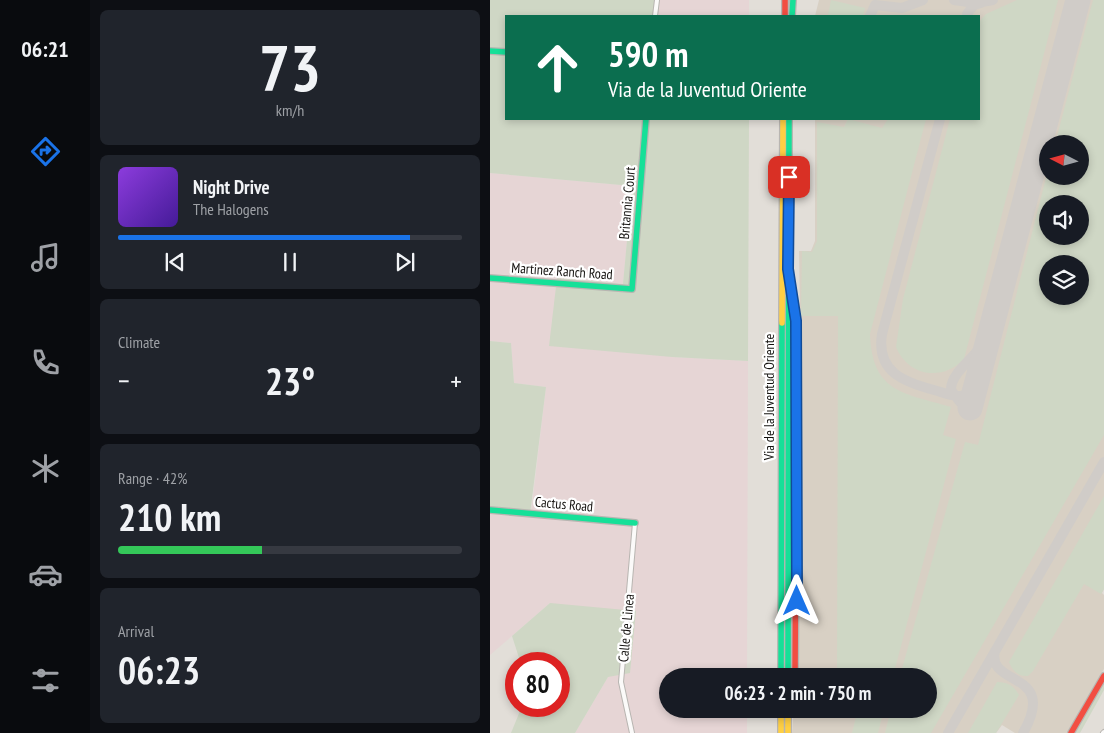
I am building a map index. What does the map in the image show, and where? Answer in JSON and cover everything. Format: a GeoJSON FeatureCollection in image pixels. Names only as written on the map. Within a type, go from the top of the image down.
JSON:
{"type":"FeatureCollection","features":[{"type":"Feature","properties":{"kind":"main road"},"geometry":{"type":"LineString","coordinates":[[785,0],[785,15]]}},
{"type":"Feature","properties":{"kind":"main road"},"geometry":{"type":"LineString","coordinates":[[792,15],[793,0]]}},
{"type":"Feature","properties":{"kind":"main road"},"geometry":{"type":"LineString","coordinates":[[490,51],[505,52]]}},
{"type":"Feature","properties":{"kind":"main road","name":"Britannia Court"},"geometry":{"type":"LineString","coordinates":[[632,289],[646,120]]}},
{"type":"Feature","properties":{"kind":"main road","name":"Via de la Juventud Oriente"},"geometry":{"type":"LineString","coordinates":[[781,668],[783,120]]}},
{"type":"Feature","properties":{"kind":"main road","name":"Via de la Juventud Oriente"},"geometry":{"type":"LineString","coordinates":[[788,668],[789,120]]}},
{"type":"Feature","properties":{"kind":"main road"},"geometry":{"type":"LineString","coordinates":[[788,269],[796,321],[795,668]]}},
{"type":"Feature","properties":{"kind":"main road","name":"Martinez Ranch Road"},"geometry":{"type":"LineString","coordinates":[[490,278],[632,289]]}},
{"type":"Feature","properties":{"kind":"main road","name":"Cactus Road"},"geometry":{"type":"LineString","coordinates":[[490,510],[635,523]]}},
{"type":"Feature","properties":{"kind":"main road"},"geometry":{"type":"LineString","coordinates":[[1071,733],[1104,676]]}},
{"type":"Feature","properties":{"kind":"main road"},"geometry":{"type":"LineString","coordinates":[[781,718],[781,733]]}},
{"type":"Feature","properties":{"kind":"main road"},"geometry":{"type":"LineString","coordinates":[[788,732],[789,718]]}},
{"type":"Feature","properties":{"kind":"street"},"geometry":{"type":"LineString","coordinates":[[655,15],[656,0]]}},
{"type":"Feature","properties":{"kind":"street","name":"Calle de Linea"},"geometry":{"type":"LineString","coordinates":[[632,733],[621,682],[635,523]]}},
{"type":"Feature","properties":{"kind":"shaded area"},"geometry":{"type":"Polygon","coordinates":[[[657,0],[749,0],[749,15],[655,15],[657,0]]]}},
{"type":"Feature","properties":{"kind":"shaded area"},"geometry":{"type":"Polygon","coordinates":[[[819,0],[1104,0],[1104,589],[1102,593],[1104,595],[1104,669],[1067,733],[1015,733],[1002,725],[996,733],[792,733],[793,718],[937,718],[937,668],[797,668],[801,377],[799,251],[811,251],[815,241],[815,120],[980,120],[980,15],[815,15],[819,0]]]}},
{"type":"Feature","properties":{"kind":"shaded area"},"geometry":{"type":"Polygon","coordinates":[[[490,173],[632,186],[623,284],[672,357],[748,361],[747,668],[659,668],[659,718],[747,718],[747,733],[575,733],[608,677],[550,603],[490,655],[490,511],[531,514],[546,387],[514,383],[511,343],[490,341],[490,173]]]}},
{"type":"Feature","properties":{"kind":"green space"},"geometry":{"type":"Polygon","coordinates":[[[490,0],[657,0],[655,15],[505,15],[505,120],[749,120],[748,361],[672,357],[549,346],[557,278],[623,284],[632,186],[490,173],[490,0]]]}},
{"type":"Feature","properties":{"kind":"green space"},"geometry":{"type":"Polygon","coordinates":[[[831,0],[865,8],[863,15],[828,15],[831,0]]]}},
{"type":"Feature","properties":{"kind":"green space"},"geometry":{"type":"Polygon","coordinates":[[[1017,0],[1058,0],[964,359],[946,371],[926,372],[917,370],[909,364],[901,357],[896,347],[903,299],[950,120],[980,120],[980,21],[986,14],[1017,0]]]}},
{"type":"Feature","properties":{"kind":"green space"},"geometry":{"type":"Polygon","coordinates":[[[1093,0],[1104,0],[1104,435],[931,733],[885,733],[889,718],[937,718],[937,668],[902,668],[965,442],[978,445],[1039,205],[1039,245],[1089,245],[1089,195],[1042,195],[1044,185],[1089,185],[1089,135],[1057,135],[1093,0]]]}},
{"type":"Feature","properties":{"kind":"green space"},"geometry":{"type":"Polygon","coordinates":[[[848,120],[852,120],[882,128],[887,120],[926,120],[870,334],[872,354],[877,368],[884,379],[905,393],[951,407],[943,435],[956,439],[895,668],[837,668],[838,316],[801,316],[802,251],[812,252],[817,241],[817,122],[844,127],[848,120]]]}},
{"type":"Feature","properties":{"kind":"green space"},"geometry":{"type":"Polygon","coordinates":[[[490,341],[511,343],[514,383],[546,387],[530,514],[490,511],[490,341]]]}},
{"type":"Feature","properties":{"kind":"green space"},"geometry":{"type":"Polygon","coordinates":[[[1104,496],[1104,589],[1101,594],[1084,584],[1033,671],[1028,676],[1018,674],[1009,662],[1104,496]]]}},
{"type":"Feature","properties":{"kind":"green space"},"geometry":{"type":"Polygon","coordinates":[[[550,603],[636,611],[630,673],[608,677],[575,733],[511,733],[518,717],[570,717],[570,652],[517,652],[512,636],[550,603]]]}},
{"type":"Feature","properties":{"kind":"green space"},"geometry":{"type":"Polygon","coordinates":[[[997,682],[1010,685],[1019,695],[996,733],[968,733],[997,682]]]}},
{"type":"Feature","properties":{"kind":"green space"},"geometry":{"type":"Polygon","coordinates":[[[1104,682],[1104,690],[1080,733],[1075,733],[1104,682]]]}},
{"type":"Feature","properties":{"kind":"green space"},"geometry":{"type":"Polygon","coordinates":[[[856,718],[882,718],[878,733],[852,733],[856,718]]]}},
{"type":"Feature","properties":{"kind":"taxiway"},"geometry":{"type":"LineString","coordinates":[[870,15],[875,5],[902,8],[923,0]]}},
{"type":"Feature","properties":{"kind":"taxiway"},"geometry":{"type":"LineString","coordinates":[[954,0],[976,3],[993,0]]}},
{"type":"Feature","properties":{"kind":"taxiway"},"geometry":{"type":"LineString","coordinates":[[1071,24],[1075,0]]}},
{"type":"Feature","properties":{"kind":"taxiway"},"geometry":{"type":"LineString","coordinates":[[967,14],[974,5],[981,3]]}},
{"type":"Feature","properties":{"kind":"taxiway"},"geometry":{"type":"LineString","coordinates":[[940,120],[882,334],[881,347],[883,358],[894,373],[912,383],[958,396],[968,393],[976,384]]}},
{"type":"Feature","properties":{"kind":"taxiway"},"geometry":{"type":"LineString","coordinates":[[981,366],[981,392],[979,397],[976,401],[970,403],[960,402],[951,390],[952,383],[960,370],[979,350],[988,337]]}},
{"type":"Feature","properties":{"kind":"taxiway"},"geometry":{"type":"LineString","coordinates":[[948,733],[1104,462]]}},
{"type":"Feature","properties":{"kind":"taxiway"},"geometry":{"type":"LineString","coordinates":[[995,651],[995,662],[1001,670],[1028,689],[1033,699],[1032,713],[1023,733]]}},
{"type":"Feature","properties":{"kind":"runway"},"geometry":{"type":"LineString","coordinates":[[970,408],[1078,0]]}},
{"type":"Feature","properties":{"kind":"traffic: fast"},"geometry":{"type":"LineString","coordinates":[[792,15],[793,0]]}},
{"type":"Feature","properties":{"kind":"traffic: fast"},"geometry":{"type":"LineString","coordinates":[[490,51],[505,52]]}},
{"type":"Feature","properties":{"kind":"traffic: fast"},"geometry":{"type":"LineString","coordinates":[[490,278],[632,289],[646,120]]}},
{"type":"Feature","properties":{"kind":"traffic: fast"},"geometry":{"type":"LineString","coordinates":[[788,668],[789,120]]}},
{"type":"Feature","properties":{"kind":"traffic: fast"},"geometry":{"type":"LineString","coordinates":[[792,287],[796,313],[796,518]]}},
{"type":"Feature","properties":{"kind":"traffic: fast"},"geometry":{"type":"LineString","coordinates":[[781,668],[782,323]]}},
{"type":"Feature","properties":{"kind":"traffic: fast"},"geometry":{"type":"LineString","coordinates":[[490,510],[635,523]]}},
{"type":"Feature","properties":{"kind":"traffic: slow"},"geometry":{"type":"LineString","coordinates":[[782,323],[783,120]]}},
{"type":"Feature","properties":{"kind":"traffic: slow"},"geometry":{"type":"LineString","coordinates":[[781,718],[781,733]]}},
{"type":"Feature","properties":{"kind":"traffic: slow"},"geometry":{"type":"LineString","coordinates":[[788,718],[788,733]]}},
{"type":"Feature","properties":{"kind":"traffic: jam"},"geometry":{"type":"LineString","coordinates":[[785,0],[785,15]]}},
{"type":"Feature","properties":{"kind":"traffic: jam"},"geometry":{"type":"LineString","coordinates":[[795,668],[796,518]]}},
{"type":"Feature","properties":{"kind":"traffic: jam"},"geometry":{"type":"LineString","coordinates":[[1071,733],[1104,676]]}},
{"type":"Feature","properties":{"kind":"route"},"geometry":{"type":"LineString","coordinates":[[789,177],[788,269],[796,313],[797,601]]}}]}
